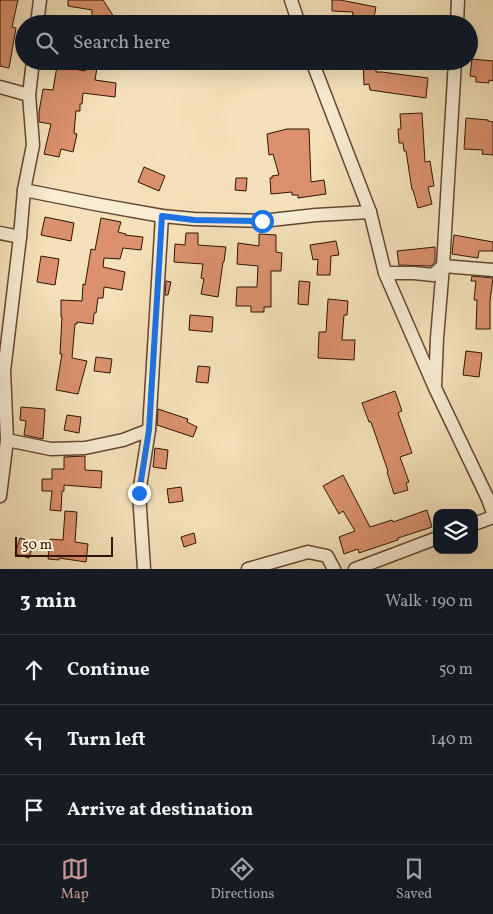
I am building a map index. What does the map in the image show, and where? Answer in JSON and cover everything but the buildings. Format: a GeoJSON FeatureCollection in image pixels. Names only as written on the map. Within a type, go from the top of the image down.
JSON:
{"type":"FeatureCollection","features":[{"type":"Feature","properties":{"kind":"street"},"geometry":{"type":"LineString","coordinates":[[38,15],[40,0]]}},
{"type":"Feature","properties":{"kind":"street"},"geometry":{"type":"LineString","coordinates":[[291,0],[296,15]]}},
{"type":"Feature","properties":{"kind":"street"},"geometry":{"type":"LineString","coordinates":[[457,15],[458,0]]}},
{"type":"Feature","properties":{"kind":"street"},"geometry":{"type":"LineString","coordinates":[[0,496],[7,440],[2,371],[20,237],[24,190],[33,145],[30,95],[32,70]]}},
{"type":"Feature","properties":{"kind":"street"},"geometry":{"type":"LineString","coordinates":[[315,70],[370,212],[385,273],[435,388],[490,498],[493,513]]}},
{"type":"Feature","properties":{"kind":"street"},"geometry":{"type":"LineString","coordinates":[[435,388],[437,338],[444,266],[454,70]]}},
{"type":"Feature","properties":{"kind":"street"},"geometry":{"type":"LineString","coordinates":[[0,87],[30,95]]}},
{"type":"Feature","properties":{"kind":"street"},"geometry":{"type":"LineString","coordinates":[[24,190],[162,216],[194,220],[262,221],[316,214],[370,212]]}},
{"type":"Feature","properties":{"kind":"street"},"geometry":{"type":"LineString","coordinates":[[144,569],[139,493],[149,430],[162,216]]}},
{"type":"Feature","properties":{"kind":"street"},"geometry":{"type":"LineString","coordinates":[[0,233],[20,237]]}},
{"type":"Feature","properties":{"kind":"street"},"geometry":{"type":"LineString","coordinates":[[385,273],[432,275],[444,266],[493,270]]}},
{"type":"Feature","properties":{"kind":"street"},"geometry":{"type":"LineString","coordinates":[[7,440],[51,449],[85,448],[123,440],[149,430]]}},
{"type":"Feature","properties":{"kind":"street"},"geometry":{"type":"LineString","coordinates":[[478,523],[493,517]]}},
{"type":"Feature","properties":{"kind":"street"},"geometry":{"type":"LineString","coordinates":[[354,569],[433,539]]}},
{"type":"Feature","properties":{"kind":"street"},"geometry":{"type":"LineString","coordinates":[[248,569],[308,552],[327,556],[334,569]]}},
{"type":"Feature","properties":{"kind":"route"},"geometry":{"type":"LineString","coordinates":[[139,493],[149,430],[162,216],[194,220],[262,221]]}}]}
